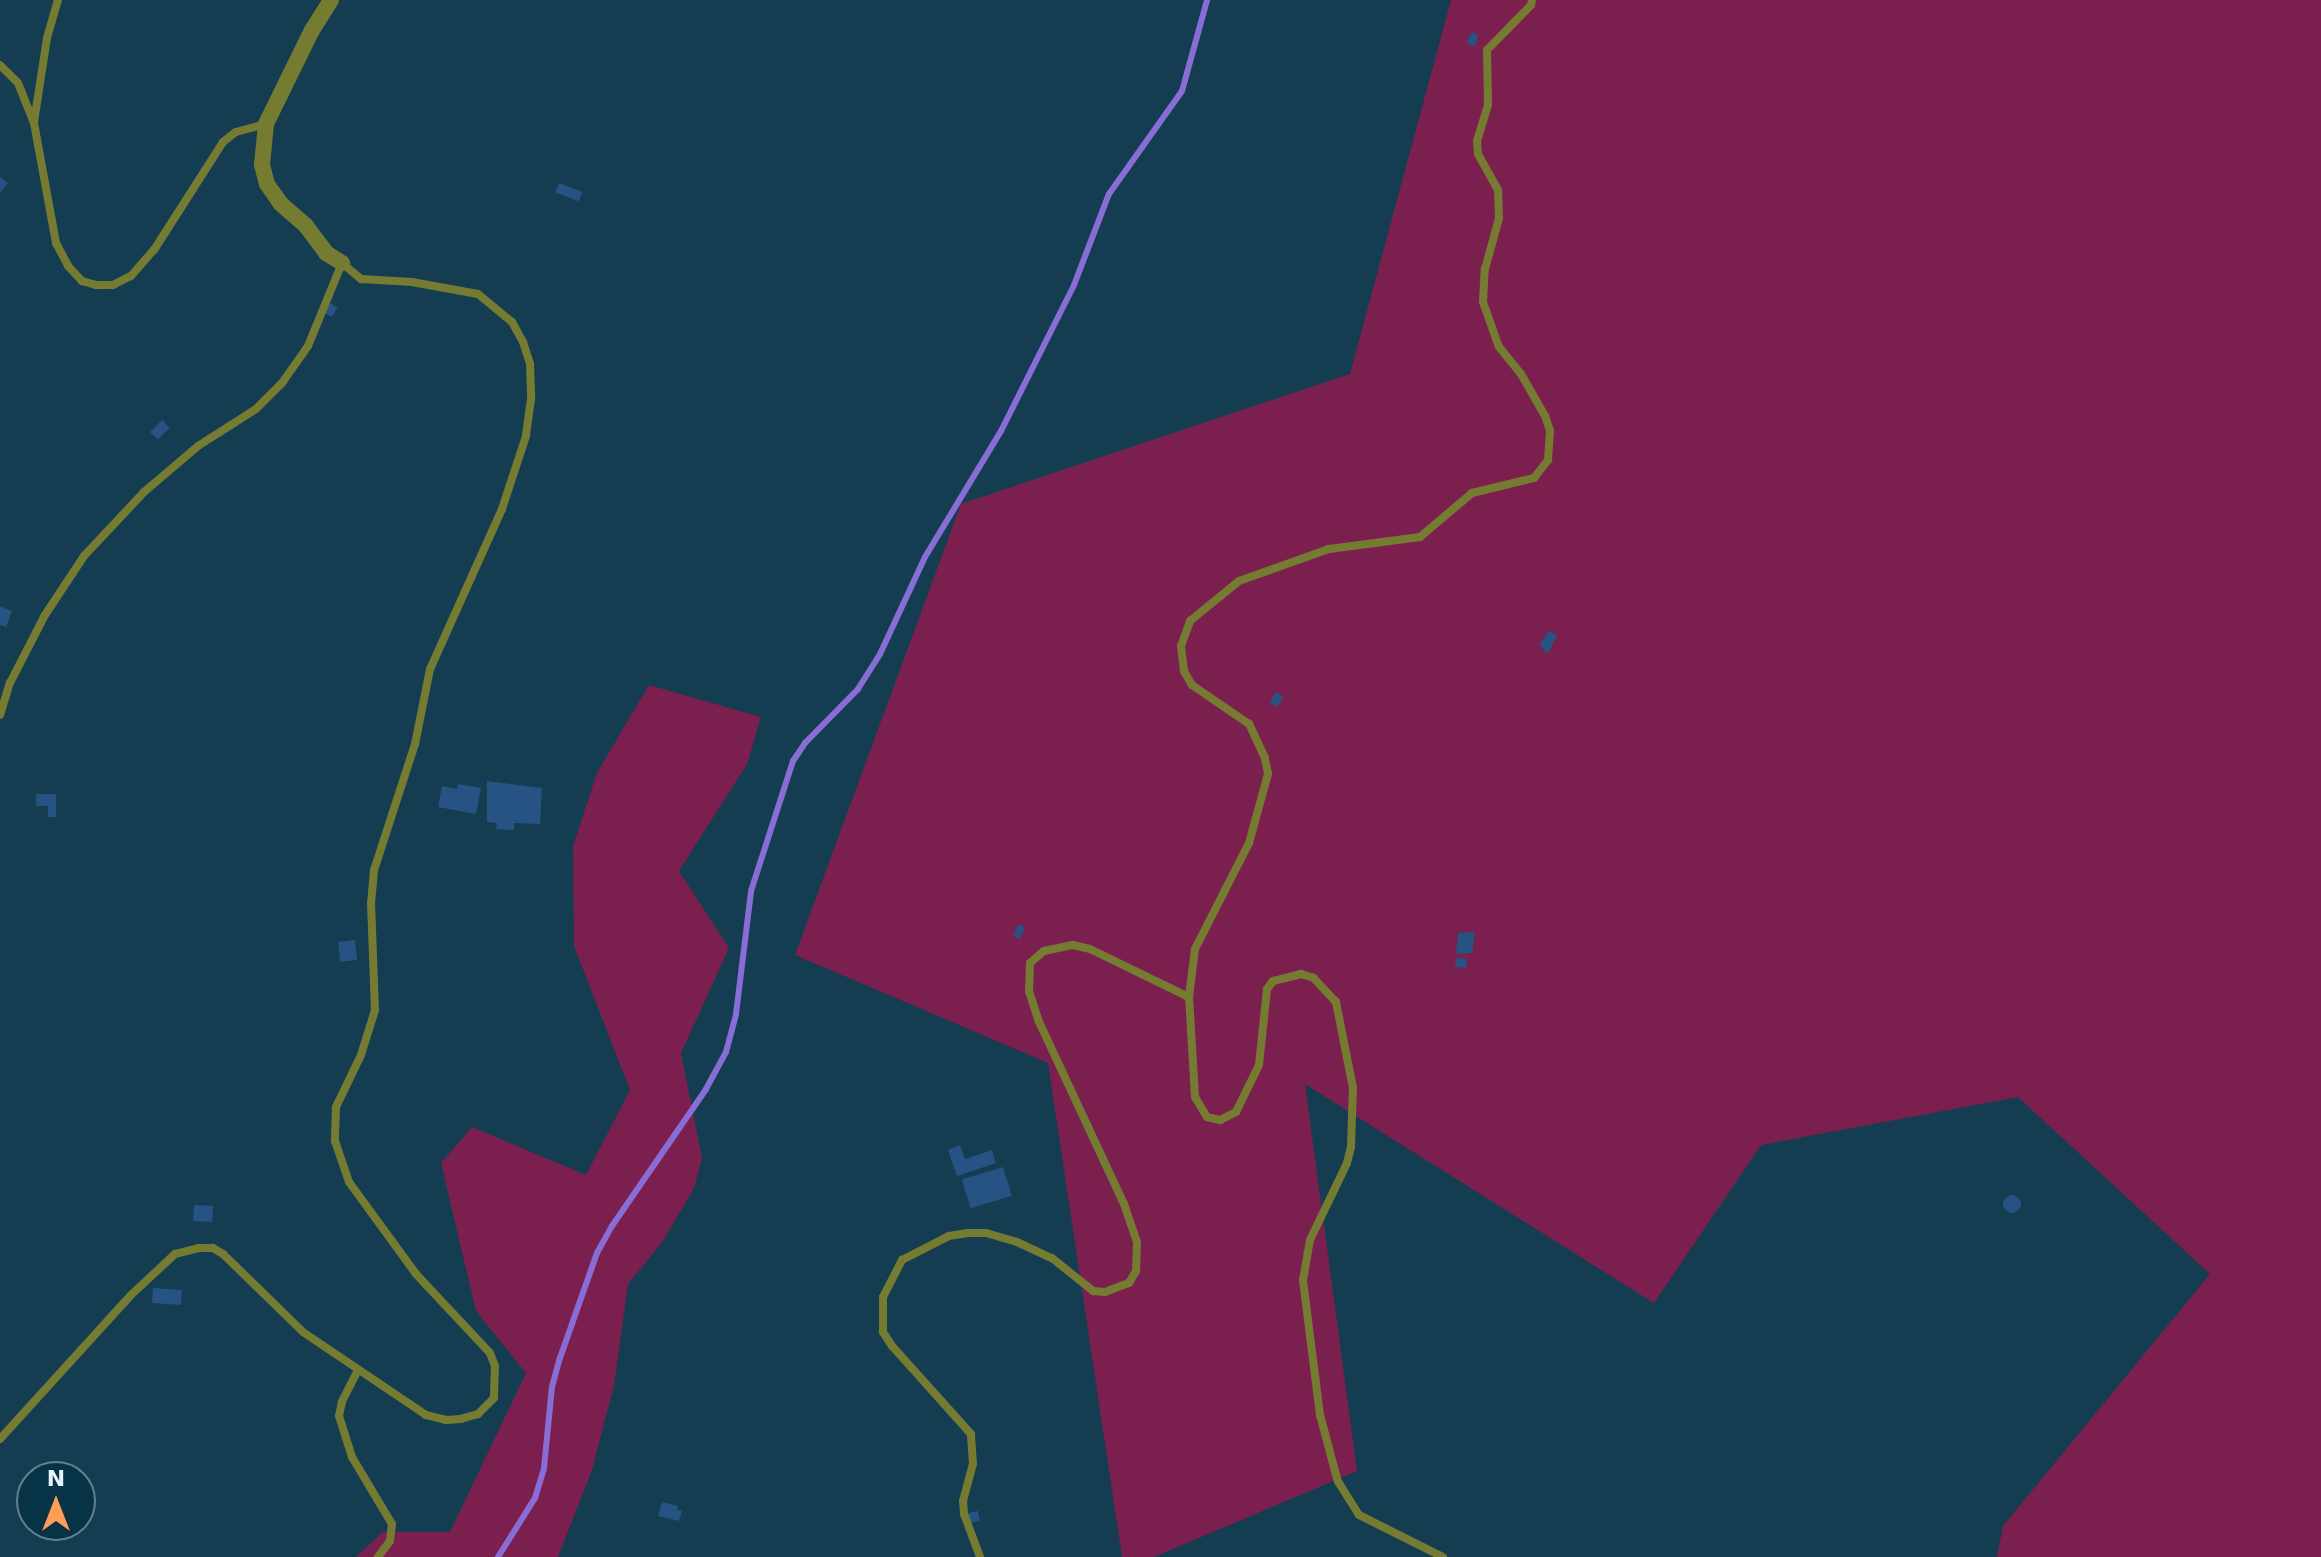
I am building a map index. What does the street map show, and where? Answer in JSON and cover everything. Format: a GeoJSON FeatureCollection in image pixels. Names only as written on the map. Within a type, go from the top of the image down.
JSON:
{"type":"FeatureCollection","features":[{"type":"Feature","properties":{"kind":"street"},"geometry":{"type":"LineString","coordinates":[[331,0],[312,30],[266,124],[262,165],[267,184],[326,253],[342,263]]}},
{"type":"Feature","properties":{"kind":"lane"},"geometry":{"type":"LineString","coordinates":[[34,123],[47,38],[58,0]]}},
{"type":"Feature","properties":{"kind":"lane"},"geometry":{"type":"LineString","coordinates":[[1443,1557],[1369,1522],[1347,1502],[1320,1415],[1303,1280],[1310,1240],[1347,1163],[1351,1147],[1353,1088],[1336,1002],[1314,978],[1301,974],[1273,981],[1267,989],[1259,1065],[1236,1112],[1220,1120],[1207,1117],[1195,1097],[1189,997],[1195,949],[1249,843],[1268,774],[1265,758],[1249,724],[1192,685],[1184,671],[1181,646],[1190,621],[1239,581],[1308,554],[1420,537],[1472,493],[1534,478],[1548,460],[1550,431],[1545,416],[1521,374],[1499,347],[1483,302],[1485,269],[1499,207],[1498,190],[1478,154],[1477,141],[1488,105],[1487,50],[1532,0]]}},
{"type":"Feature","properties":{"kind":"lane"},"geometry":{"type":"LineString","coordinates":[[0,65],[18,83],[34,123],[56,243],[68,266],[82,281],[96,285],[113,285],[131,276],[154,250],[223,142],[236,132],[266,124]]}},
{"type":"Feature","properties":{"kind":"lane"},"geometry":{"type":"LineString","coordinates":[[0,715],[10,683],[45,615],[84,556],[144,492],[198,446],[256,409],[282,383],[308,346],[342,263],[361,279],[453,287],[478,294],[512,322],[530,364],[531,399],[521,456],[502,509],[430,669],[415,744],[374,870],[371,902],[376,956],[375,1010],[361,1055],[336,1107],[335,1141],[349,1182],[416,1274],[478,1336],[490,1353],[495,1366],[494,1398],[478,1414],[446,1420],[426,1415],[292,1323],[223,1254],[213,1248],[185,1249],[175,1254],[131,1295],[0,1439]]}},
{"type":"Feature","properties":{"kind":"lane"},"geometry":{"type":"LineString","coordinates":[[980,1557],[964,1514],[963,1501],[973,1464],[971,1434],[883,1332],[883,1297],[902,1260],[949,1236],[968,1233],[986,1233],[1017,1242],[1052,1258],[1093,1291],[1105,1292],[1129,1283],[1136,1271],[1137,1242],[1118,1191],[1039,1022],[1029,992],[1030,963],[1044,951],[1073,945],[1090,949],[1189,997]]}},
{"type":"Feature","properties":{"kind":"lane"},"geometry":{"type":"LineString","coordinates":[[358,1370],[342,1402],[339,1416],[352,1457],[392,1524],[390,1541],[378,1557]]}},
{"type":"Feature","properties":{"kind":"shaded area"},"geometry":{"type":"Polygon","coordinates":[[[1451,0],[2321,0],[2321,1557],[1997,1557],[2003,1526],[2210,1274],[2018,1097],[1761,1145],[1654,1303],[1305,1084],[1357,1471],[1154,1557],[1122,1557],[1048,1063],[795,955],[961,504],[1350,374],[1451,0]]]}},
{"type":"Feature","properties":{"kind":"shaded area"},"geometry":{"type":"Polygon","coordinates":[[[649,685],[761,717],[747,764],[679,871],[729,948],[681,1053],[702,1158],[694,1188],[663,1241],[628,1284],[614,1385],[592,1470],[558,1557],[356,1557],[383,1532],[450,1532],[526,1373],[476,1311],[441,1163],[472,1127],[586,1175],[630,1090],[574,946],[573,846],[597,773],[649,685]]]}},
{"type":"Feature","properties":{"kind":"building"},"geometry":{"type":"Polygon","coordinates":[[[1471,32],[1478,35],[1475,46],[1467,44],[1471,32]]]}},
{"type":"Feature","properties":{"kind":"building"},"geometry":{"type":"Polygon","coordinates":[[[0,177],[8,183],[0,193],[0,177]]]}},
{"type":"Feature","properties":{"kind":"building"},"geometry":{"type":"Polygon","coordinates":[[[559,183],[582,192],[579,201],[555,192],[559,183]]]}},
{"type":"Feature","properties":{"kind":"building"},"geometry":{"type":"Polygon","coordinates":[[[330,303],[338,308],[332,317],[324,312],[330,303]]]}},
{"type":"Feature","properties":{"kind":"building"},"geometry":{"type":"Polygon","coordinates":[[[162,420],[170,428],[158,440],[150,432],[162,420]]]}},
{"type":"Feature","properties":{"kind":"building"},"geometry":{"type":"Polygon","coordinates":[[[0,606],[12,611],[6,627],[0,625],[0,606]]]}},
{"type":"Feature","properties":{"kind":"building"},"geometry":{"type":"Polygon","coordinates":[[[1549,631],[1557,635],[1548,654],[1539,645],[1549,631]]]}},
{"type":"Feature","properties":{"kind":"building"},"geometry":{"type":"Polygon","coordinates":[[[1276,692],[1284,697],[1277,707],[1270,702],[1276,692]]]}},
{"type":"Feature","properties":{"kind":"building"},"geometry":{"type":"Polygon","coordinates":[[[487,781],[542,788],[540,824],[514,823],[514,830],[496,829],[497,823],[487,822],[487,781]]]}},
{"type":"Feature","properties":{"kind":"building"},"geometry":{"type":"Polygon","coordinates":[[[458,784],[481,788],[476,814],[438,807],[442,786],[457,789],[458,784]]]}},
{"type":"Feature","properties":{"kind":"building"},"geometry":{"type":"Polygon","coordinates":[[[36,794],[56,794],[56,817],[48,817],[48,806],[36,806],[36,794]]]}},
{"type":"Feature","properties":{"kind":"building"},"geometry":{"type":"Polygon","coordinates":[[[1019,924],[1025,927],[1020,939],[1013,936],[1019,924]]]}},
{"type":"Feature","properties":{"kind":"building"},"geometry":{"type":"Polygon","coordinates":[[[1475,932],[1472,953],[1456,954],[1458,933],[1475,932]]]}},
{"type":"Feature","properties":{"kind":"building"},"geometry":{"type":"Polygon","coordinates":[[[355,940],[357,960],[340,962],[338,942],[355,940]]]}},
{"type":"Feature","properties":{"kind":"building"},"geometry":{"type":"Polygon","coordinates":[[[1456,958],[1467,959],[1466,968],[1455,967],[1456,958]]]}},
{"type":"Feature","properties":{"kind":"building"},"geometry":{"type":"Polygon","coordinates":[[[960,1145],[965,1159],[992,1150],[996,1163],[957,1176],[948,1150],[960,1145]]]}},
{"type":"Feature","properties":{"kind":"building"},"geometry":{"type":"Polygon","coordinates":[[[1003,1167],[1012,1196],[971,1208],[962,1180],[1003,1167]]]}},
{"type":"Feature","properties":{"kind":"building"},"geometry":{"type":"Polygon","coordinates":[[[2012,1195],[2021,1204],[2012,1213],[2003,1204],[2012,1195]]]}},
{"type":"Feature","properties":{"kind":"building"},"geometry":{"type":"Polygon","coordinates":[[[194,1205],[213,1206],[212,1222],[193,1221],[194,1205]]]}},
{"type":"Feature","properties":{"kind":"building"},"geometry":{"type":"Polygon","coordinates":[[[153,1288],[182,1290],[181,1305],[152,1303],[153,1288]]]}},
{"type":"Feature","properties":{"kind":"building"},"geometry":{"type":"Polygon","coordinates":[[[662,1502],[678,1506],[677,1510],[682,1511],[679,1521],[658,1516],[662,1502]]]}},
{"type":"Feature","properties":{"kind":"building"},"geometry":{"type":"Polygon","coordinates":[[[978,1511],[980,1521],[966,1523],[964,1514],[978,1511]]]}},
{"type":"Feature","properties":{"kind":"waterway"},"geometry":{"type":"LineString","coordinates":[[498,1557],[535,1498],[544,1468],[552,1387],[597,1253],[612,1226],[706,1089],[726,1052],[736,1014],[751,891],[793,761],[805,743],[858,689],[880,654],[925,557],[1001,431],[1074,285],[1109,194],[1182,91],[1207,0]]}}]}
